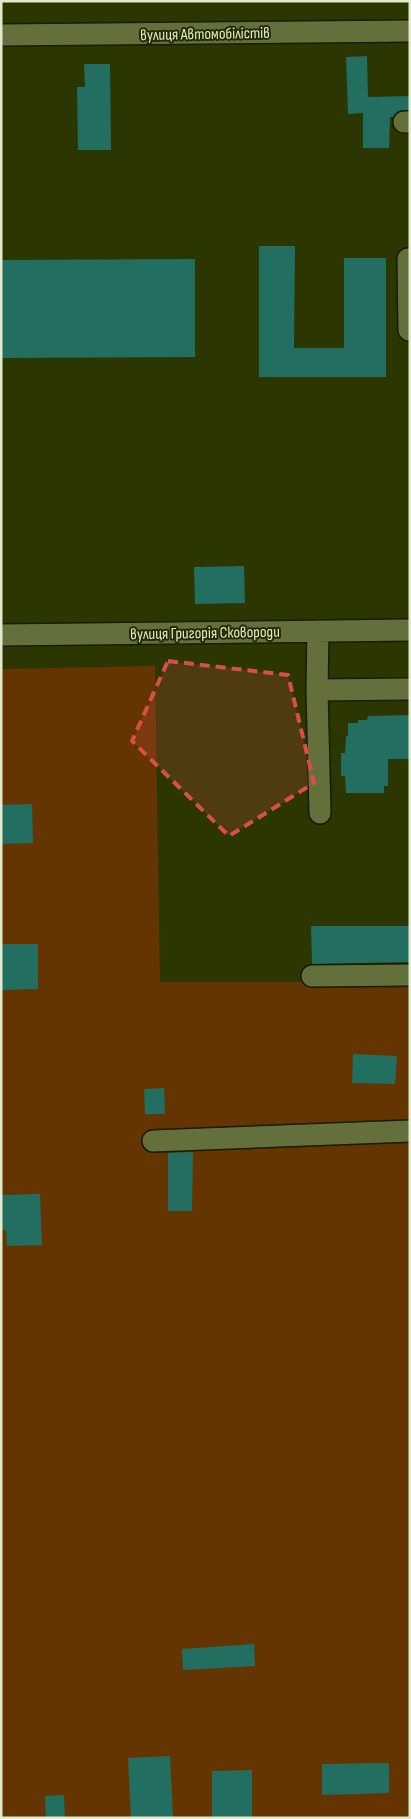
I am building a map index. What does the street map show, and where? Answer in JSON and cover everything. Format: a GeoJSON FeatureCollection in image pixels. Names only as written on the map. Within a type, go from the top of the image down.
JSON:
{"type":"FeatureCollection","features":[{"type":"Feature","properties":{"kind":"street","name":"вулиця Автомобілістів"},"geometry":{"type":"LineString","coordinates":[[1,35],[410,31]]}},
{"type":"Feature","properties":{"kind":"street"},"geometry":{"type":"LineString","coordinates":[[409,330],[408,259],[410,259]]}},
{"type":"Feature","properties":{"kind":"street","name":"вулиця Григорія Сковороди"},"geometry":{"type":"LineString","coordinates":[[1,635],[410,630]]}},
{"type":"Feature","properties":{"kind":"street"},"geometry":{"type":"LineString","coordinates":[[318,631],[317,690],[320,813]]}},
{"type":"Feature","properties":{"kind":"street"},"geometry":{"type":"LineString","coordinates":[[317,690],[410,689]]}},
{"type":"Feature","properties":{"kind":"street"},"geometry":{"type":"LineString","coordinates":[[312,976],[410,975]]}},
{"type":"Feature","properties":{"kind":"street"},"geometry":{"type":"LineString","coordinates":[[153,1141],[410,1131]]}},
{"type":"Feature","properties":{"kind":"highlighted area"},"geometry":{"type":"Polygon","coordinates":[[[168,661],[288,675],[314,783],[229,836],[132,741],[168,661]]]}},
{"type":"Feature","properties":{"kind":"shaded area"},"geometry":{"type":"Polygon","coordinates":[[[155,666],[160,982],[410,982],[410,1818],[1,1818],[1,669],[155,666]]]}},
{"type":"Feature","properties":{"kind":"building"},"geometry":{"type":"Polygon","coordinates":[[[367,56],[368,97],[410,96],[410,110],[398,111],[393,117],[390,117],[389,148],[363,148],[363,113],[348,114],[346,57],[367,56]]]}},
{"type":"Feature","properties":{"kind":"building"},"geometry":{"type":"Polygon","coordinates":[[[84,64],[110,64],[111,150],[78,150],[77,87],[85,87],[84,64]]]}},
{"type":"Feature","properties":{"kind":"building"},"geometry":{"type":"Polygon","coordinates":[[[259,246],[295,246],[294,348],[344,348],[344,258],[386,258],[386,377],[259,377],[259,246]]]}},
{"type":"Feature","properties":{"kind":"building"},"geometry":{"type":"Polygon","coordinates":[[[195,259],[195,357],[1,358],[1,260],[195,259]]]}},
{"type":"Feature","properties":{"kind":"building"},"geometry":{"type":"Polygon","coordinates":[[[244,566],[245,603],[195,604],[194,567],[244,566]]]}},
{"type":"Feature","properties":{"kind":"building"},"geometry":{"type":"Polygon","coordinates":[[[410,715],[410,759],[388,759],[388,786],[384,786],[384,793],[346,793],[345,776],[341,776],[341,753],[345,753],[348,723],[358,723],[358,720],[367,720],[368,716],[410,715]]]}},
{"type":"Feature","properties":{"kind":"building"},"geometry":{"type":"Polygon","coordinates":[[[32,804],[33,843],[1,844],[1,805],[32,804]]]}},
{"type":"Feature","properties":{"kind":"building"},"geometry":{"type":"Polygon","coordinates":[[[311,926],[410,926],[410,962],[312,964],[311,926]]]}},
{"type":"Feature","properties":{"kind":"building"},"geometry":{"type":"Polygon","coordinates":[[[1,944],[38,944],[38,989],[1,990],[1,944]]]}},
{"type":"Feature","properties":{"kind":"building"},"geometry":{"type":"Polygon","coordinates":[[[353,1054],[397,1056],[395,1084],[352,1083],[353,1054]]]}},
{"type":"Feature","properties":{"kind":"building"},"geometry":{"type":"Polygon","coordinates":[[[164,1088],[165,1114],[145,1114],[144,1089],[164,1088]]]}},
{"type":"Feature","properties":{"kind":"building"},"geometry":{"type":"Polygon","coordinates":[[[193,1152],[192,1211],[168,1211],[168,1153],[193,1152]]]}},
{"type":"Feature","properties":{"kind":"building"},"geometry":{"type":"Polygon","coordinates":[[[40,1194],[42,1245],[7,1246],[6,1230],[1,1230],[1,1195],[40,1194]]]}},
{"type":"Feature","properties":{"kind":"building"},"geometry":{"type":"Polygon","coordinates":[[[254,1644],[255,1666],[183,1670],[182,1649],[254,1644]]]}},
{"type":"Feature","properties":{"kind":"building"},"geometry":{"type":"Polygon","coordinates":[[[170,1756],[173,1818],[131,1818],[128,1758],[170,1756]]]}},
{"type":"Feature","properties":{"kind":"building"},"geometry":{"type":"Polygon","coordinates":[[[389,1763],[389,1793],[322,1795],[322,1764],[389,1763]]]}},
{"type":"Feature","properties":{"kind":"building"},"geometry":{"type":"Polygon","coordinates":[[[252,1770],[252,1818],[212,1818],[212,1771],[252,1770]]]}},
{"type":"Feature","properties":{"kind":"building"},"geometry":{"type":"Polygon","coordinates":[[[64,1795],[65,1818],[46,1818],[45,1796],[64,1795]]]}}]}
